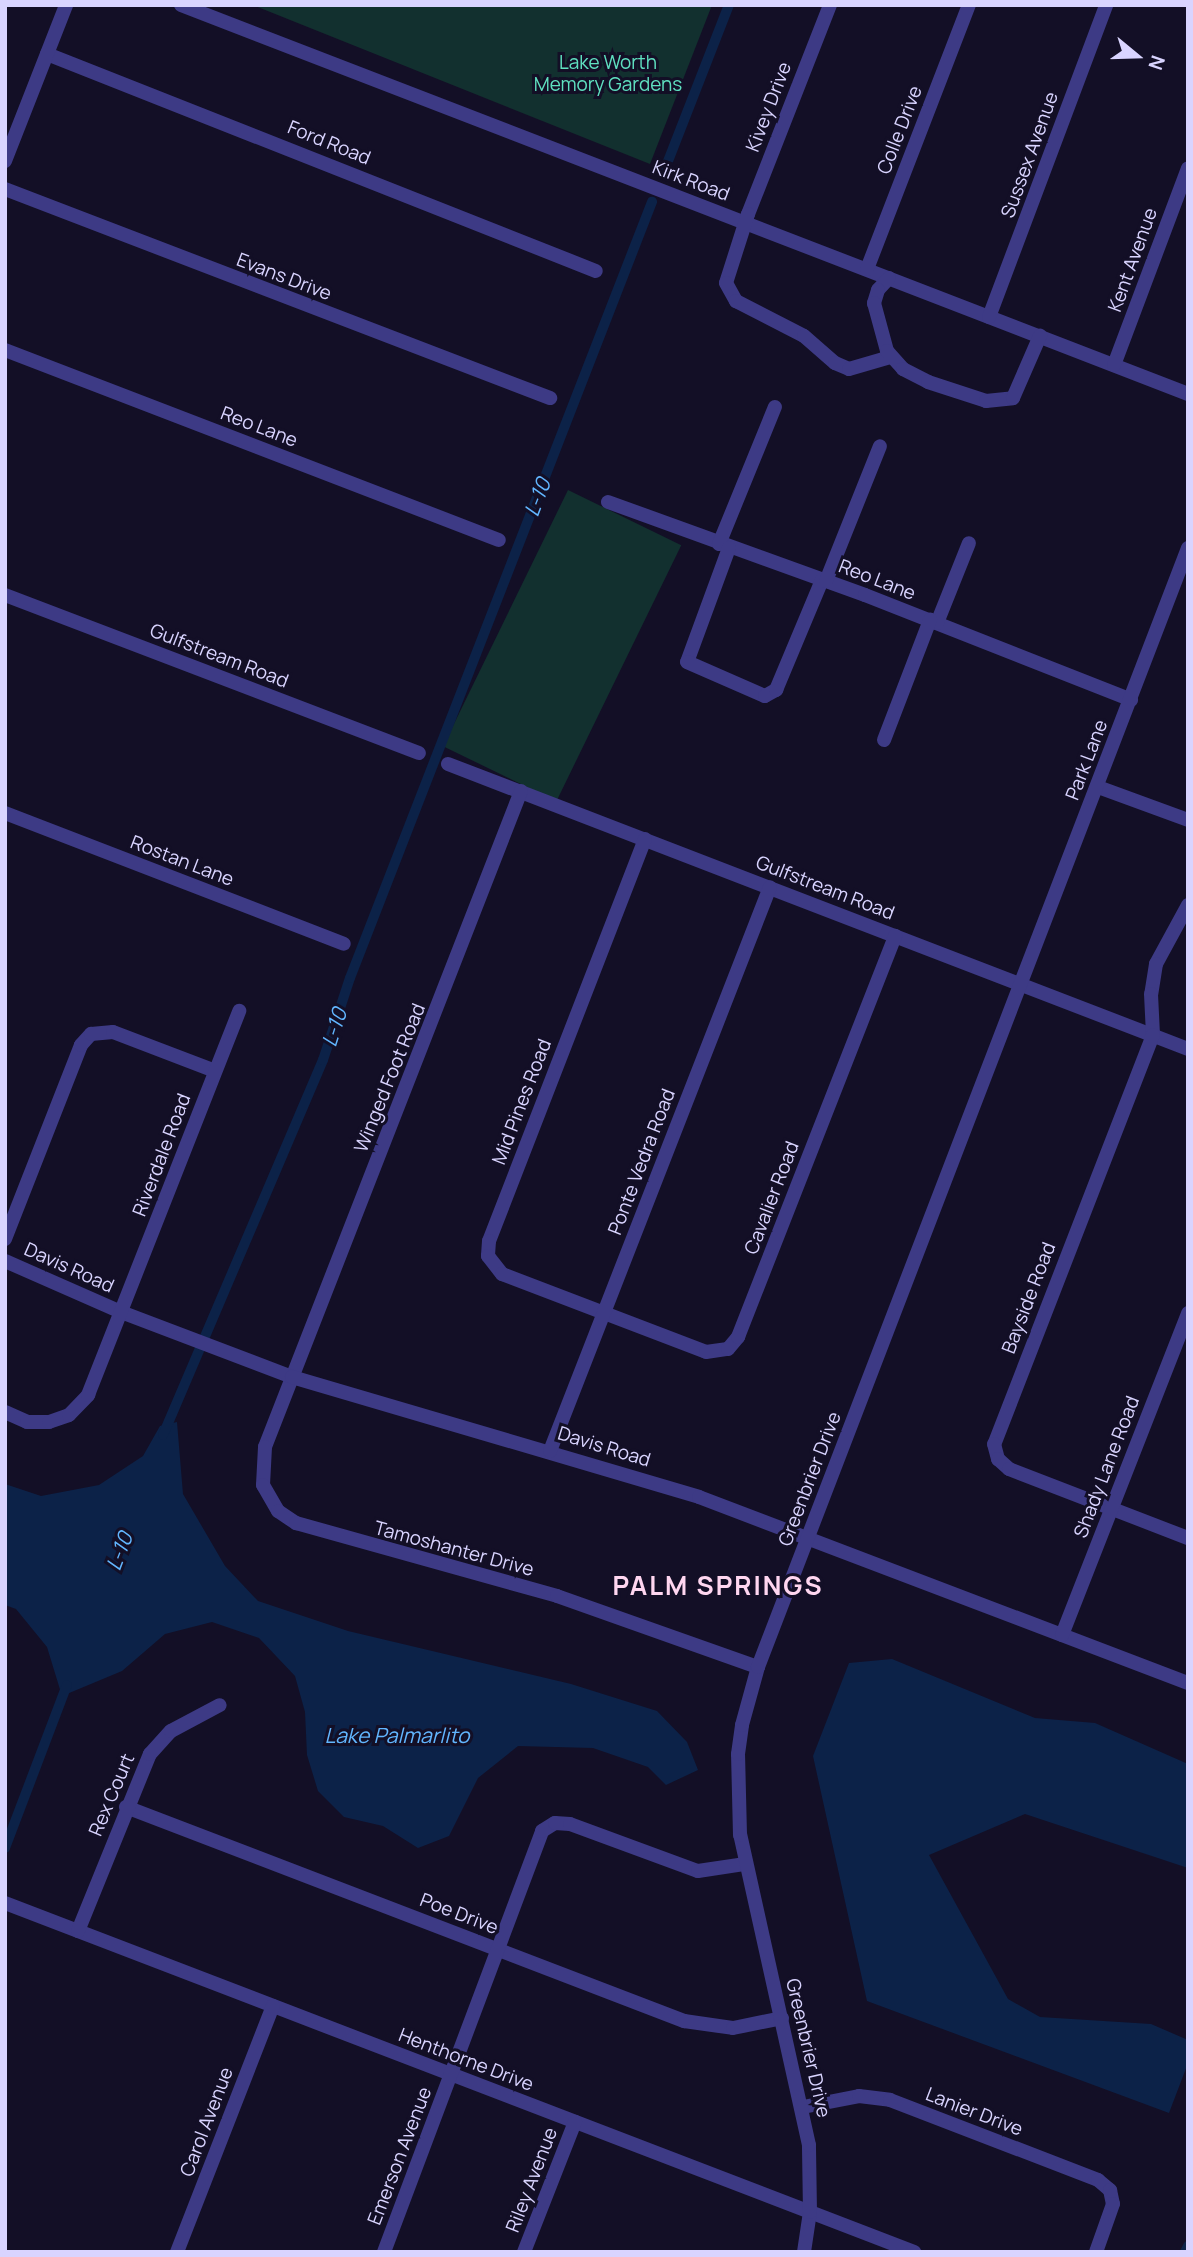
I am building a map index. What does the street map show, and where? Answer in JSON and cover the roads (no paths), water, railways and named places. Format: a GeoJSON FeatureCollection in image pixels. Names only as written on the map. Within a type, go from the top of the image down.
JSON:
{"type":"FeatureCollection","features":[{"type":"Feature","properties":{"kind":"street"},"geometry":{"type":"LineString","coordinates":[[5,161],[66,5]]}},
{"type":"Feature","properties":{"kind":"street","name":"Kirk Road"},"geometry":{"type":"LineString","coordinates":[[181,5],[1188,394]]}},
{"type":"Feature","properties":{"kind":"street","name":"Kivey Drive"},"geometry":{"type":"LineString","coordinates":[[830,5],[726,275],[736,301],[804,336],[828,358],[849,369],[890,357]]}},
{"type":"Feature","properties":{"kind":"street","name":"Colle Drive"},"geometry":{"type":"LineString","coordinates":[[867,270],[969,5]]}},
{"type":"Feature","properties":{"kind":"street","name":"Sussex Avenue"},"geometry":{"type":"LineString","coordinates":[[989,317],[1106,5]]}},
{"type":"Feature","properties":{"kind":"street","name":"Ford Road"},"geometry":{"type":"LineString","coordinates":[[47,54],[596,271]]}},
{"type":"Feature","properties":{"kind":"street","name":"Kent Avenue"},"geometry":{"type":"LineString","coordinates":[[1114,365],[1188,167]]}},
{"type":"Feature","properties":{"kind":"street","name":"Evans Drive"},"geometry":{"type":"LineString","coordinates":[[5,189],[550,398]]}},
{"type":"Feature","properties":{"kind":"street"},"geometry":{"type":"LineString","coordinates":[[889,278],[878,290],[874,303],[890,357],[928,382],[978,400],[1007,400],[1021,388],[1040,336]]}},
{"type":"Feature","properties":{"kind":"street","name":"Reo Lane"},"geometry":{"type":"LineString","coordinates":[[5,350],[499,540]]}},
{"type":"Feature","properties":{"kind":"street"},"geometry":{"type":"LineString","coordinates":[[775,407],[724,546],[687,662],[765,696],[776,691],[880,446]]}},
{"type":"Feature","properties":{"kind":"street","name":"Reo Lane"},"geometry":{"type":"LineString","coordinates":[[608,502],[824,580],[1131,700]]}},
{"type":"Feature","properties":{"kind":"street"},"geometry":{"type":"LineString","coordinates":[[884,740],[933,622],[970,543]]}},
{"type":"Feature","properties":{"kind":"street","name":"Park Lane"},"geometry":{"type":"LineString","coordinates":[[1024,985],[1188,548]]}},
{"type":"Feature","properties":{"kind":"street","name":"Gulfstream Road"},"geometry":{"type":"LineString","coordinates":[[5,595],[419,753]]}},
{"type":"Feature","properties":{"kind":"street","name":"Gulfstream Road"},"geometry":{"type":"LineString","coordinates":[[448,764],[1188,1049]]}},
{"type":"Feature","properties":{"kind":"street"},"geometry":{"type":"LineString","coordinates":[[1098,787],[1188,820]]}},
{"type":"Feature","properties":{"kind":"street","name":"Winged Foot Road"},"geometry":{"type":"LineString","coordinates":[[292,1377],[521,791]]}},
{"type":"Feature","properties":{"kind":"street","name":"Rostan Lane"},"geometry":{"type":"LineString","coordinates":[[5,813],[344,944]]}},
{"type":"Feature","properties":{"kind":"street","name":"Mid Pines Road"},"geometry":{"type":"LineString","coordinates":[[604,1313],[502,1273],[491,1264],[487,1249],[645,839]]}},
{"type":"Feature","properties":{"kind":"street","name":"Ponte Vedra Road"},"geometry":{"type":"LineString","coordinates":[[550,1451],[770,887]]}},
{"type":"Feature","properties":{"kind":"street"},"geometry":{"type":"LineString","coordinates":[[1153,1035],[1152,1007],[1156,964],[1188,905]]}},
{"type":"Feature","properties":{"kind":"street","name":"Cavalier Road"},"geometry":{"type":"LineString","coordinates":[[604,1313],[706,1352],[721,1352],[734,1344],[895,936]]}},
{"type":"Feature","properties":{"kind":"street","name":"Greenbrier Drive"},"geometry":{"type":"LineString","coordinates":[[804,2252],[810,2212],[810,2164],[803,2107],[744,1864],[737,1806],[738,1754],[758,1667],[1024,985]]}},
{"type":"Feature","properties":{"kind":"street","name":"Riverdale Road"},"geometry":{"type":"LineString","coordinates":[[5,1412],[41,1423],[75,1411],[92,1388],[239,1011]]}},
{"type":"Feature","properties":{"kind":"street"},"geometry":{"type":"LineString","coordinates":[[5,1239],[80,1045],[90,1034],[113,1032],[215,1071]]}},
{"type":"Feature","properties":{"kind":"street","name":"Bayside Road"},"geometry":{"type":"LineString","coordinates":[[1111,1508],[1009,1469],[998,1459],[994,1444],[1153,1035]]}},
{"type":"Feature","properties":{"kind":"street","name":"Davis Road"},"geometry":{"type":"LineString","coordinates":[[5,1261],[121,1312],[292,1377],[699,1497],[1188,1684]]}},
{"type":"Feature","properties":{"kind":"street","name":"Shady Lane Road"},"geometry":{"type":"LineString","coordinates":[[1062,1635],[1188,1312]]}},
{"type":"Feature","properties":{"kind":"street","name":"Tamoshanter Drive"},"geometry":{"type":"LineString","coordinates":[[292,1377],[261,1469],[269,1499],[289,1520],[580,1603],[758,1667]]}},
{"type":"Feature","properties":{"kind":"street"},"geometry":{"type":"LineString","coordinates":[[1111,1508],[1188,1538]]}},
{"type":"Feature","properties":{"kind":"street","name":"Rex Court"},"geometry":{"type":"LineString","coordinates":[[78,1931],[142,1767],[160,1742],[220,1705]]}},
{"type":"Feature","properties":{"kind":"street","name":"Poe Drive"},"geometry":{"type":"LineString","coordinates":[[126,1807],[700,2025],[733,2028],[782,2018]]}},
{"type":"Feature","properties":{"kind":"street","name":"Emerson Avenue"},"geometry":{"type":"LineString","coordinates":[[384,2252],[538,1838],[555,1823],[570,1824],[691,1869],[744,1864]]}},
{"type":"Feature","properties":{"kind":"street","name":"Henthorne Drive"},"geometry":{"type":"LineString","coordinates":[[5,1903],[914,2252]]}},
{"type":"Feature","properties":{"kind":"street","name":"Carol Avenue"},"geometry":{"type":"LineString","coordinates":[[177,2252],[272,2006]]}},
{"type":"Feature","properties":{"kind":"street","name":"Lanier Drive"},"geometry":{"type":"LineString","coordinates":[[803,2107],[859,2096],[890,2100],[1098,2180],[1110,2190],[1113,2204],[1096,2252]]}},
{"type":"Feature","properties":{"kind":"street","name":"Riley Avenue"},"geometry":{"type":"LineString","coordinates":[[524,2252],[575,2122]]}},
{"type":"Feature","properties":{"kind":"water","name":"Lake Palmarlito"},"geometry":{"type":"Polygon","coordinates":[[[177,1422],[183,1494],[225,1566],[258,1601],[348,1631],[571,1684],[657,1711],[687,1742],[698,1770],[666,1785],[648,1767],[593,1748],[518,1746],[478,1778],[449,1836],[418,1848],[383,1826],[344,1817],[318,1791],[307,1755],[305,1712],[295,1676],[259,1638],[212,1622],[165,1634],[122,1671],[62,1696],[47,1647],[16,1609],[5,1605],[5,1484],[41,1496],[99,1485],[143,1456],[160,1426],[177,1422]]]}},
{"type":"Feature","properties":{"kind":"water"},"geometry":{"type":"Polygon","coordinates":[[[892,1659],[1035,1718],[1095,1723],[1188,1764],[1188,1868],[1025,1814],[929,1855],[1008,1999],[1040,2017],[1151,2024],[1188,2040],[1188,2063],[1169,2113],[867,2001],[813,1756],[849,1663],[892,1659]]]}},
{"type":"Feature","properties":{"kind":"waterway","name":"L-10"},"geometry":{"type":"LineString","coordinates":[[663,174],[729,5]]}},
{"type":"Feature","properties":{"kind":"waterway","name":"L-10"},"geometry":{"type":"LineString","coordinates":[[163,1435],[323,1060],[350,978],[652,202]]}},
{"type":"Feature","properties":{"kind":"waterway","name":"L-10"},"geometry":{"type":"LineString","coordinates":[[5,1848],[67,1685]]}},
{"type":"Feature","properties":{"kind":"waterway"},"geometry":{"type":"LineString","coordinates":[[1185,2252],[1188,2246]]}},
{"type":"Feature","properties":{"kind":"district","name":"PALM SPRINGS"},"geometry":{"type":"Point","coordinates":[718,1586]}},
{"type":"Feature","properties":{"kind":"park label","name":"Lake Worth Memory Gardens"},"geometry":{"type":"Point","coordinates":[608,74]}}]}
